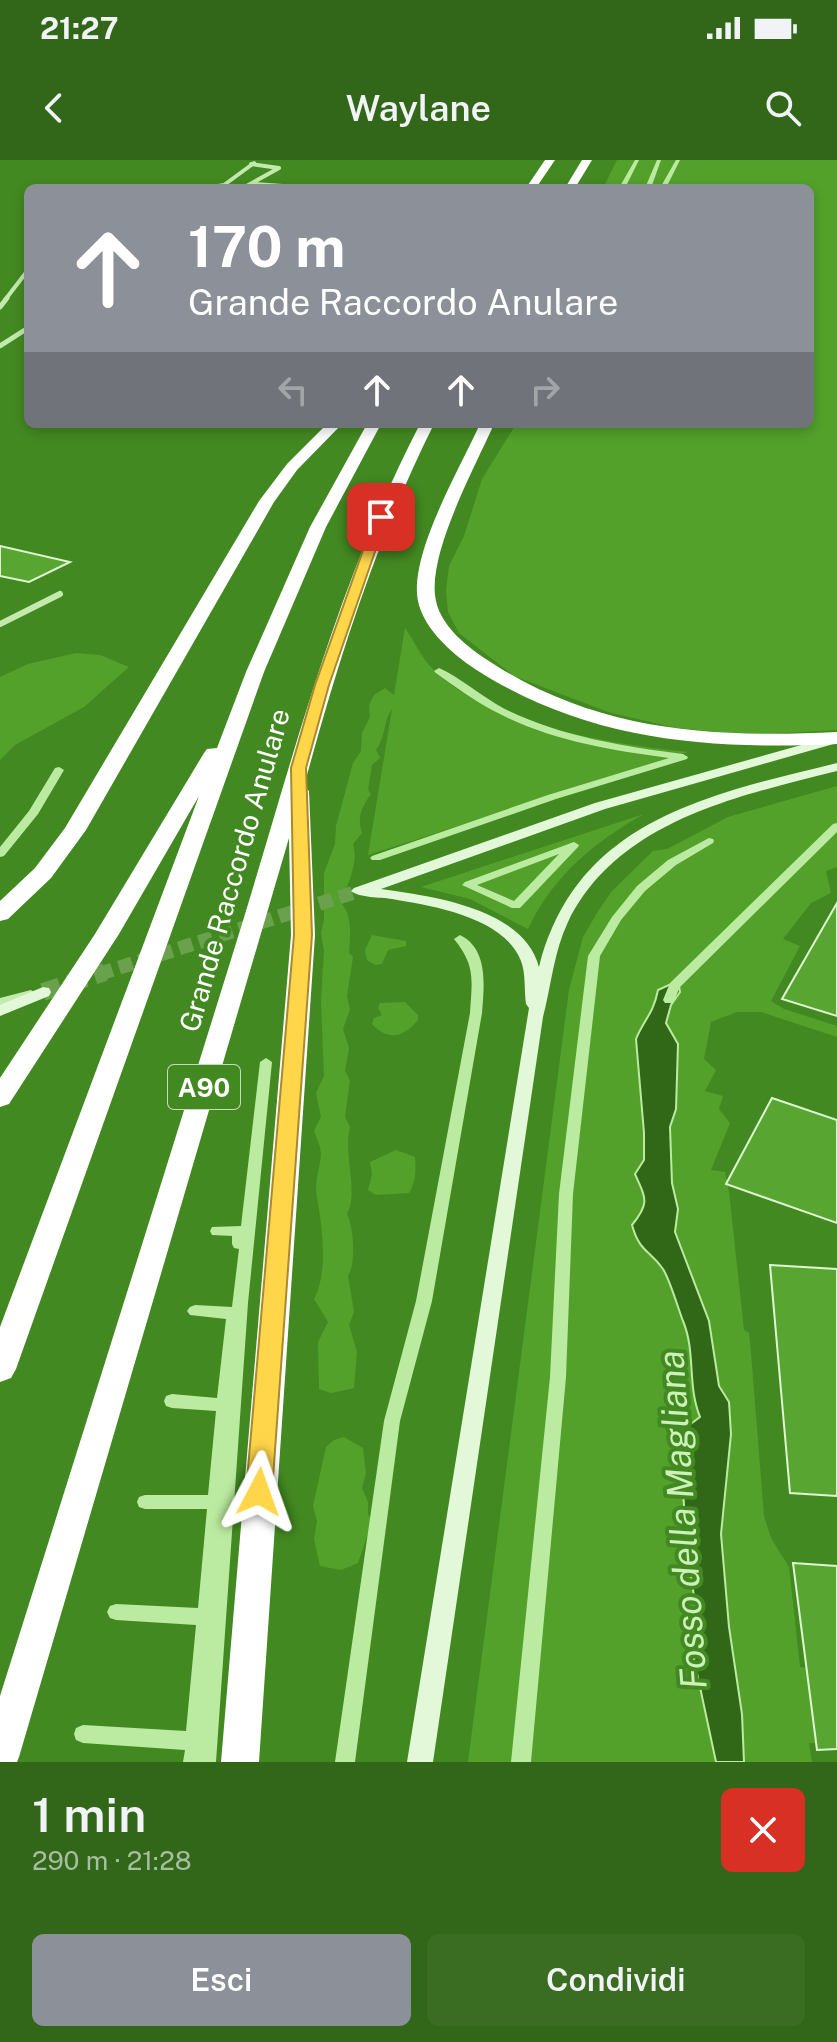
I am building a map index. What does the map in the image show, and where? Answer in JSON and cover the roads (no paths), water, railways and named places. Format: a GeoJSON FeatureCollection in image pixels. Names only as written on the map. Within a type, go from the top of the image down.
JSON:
{"type":"FeatureCollection","features":[{"type":"Feature","properties":{"kind":"highway"},"geometry":{"type":"LineString","coordinates":[[534,184],[550,160]]}},
{"type":"Feature","properties":{"kind":"highway"},"geometry":{"type":"LineString","coordinates":[[572,184],[587,160]]}},
{"type":"Feature","properties":{"kind":"highway"},"geometry":{"type":"LineString","coordinates":[[0,914],[43,873],[75,830],[267,501],[292,467],[331,428]]}},
{"type":"Feature","properties":{"kind":"highway","name":"Grande Raccordo Anulare"},"geometry":{"type":"LineString","coordinates":[[0,1369],[240,710],[318,527],[372,428]]}},
{"type":"Feature","properties":{"kind":"highway","name":"Grande Raccordo Anulare"},"geometry":{"type":"LineString","coordinates":[[0,1757],[322,685],[367,551],[425,428]]}},
{"type":"Feature","properties":{"kind":"highway"},"geometry":{"type":"LineString","coordinates":[[485,428],[428,568],[426,595],[434,617],[448,638],[467,655],[491,673],[533,696],[634,727],[742,741],[837,739]]}},
{"type":"Feature","properties":{"kind":"highway"},"geometry":{"type":"LineString","coordinates":[[0,1098],[107,934],[240,710]]}},
{"type":"Feature","properties":{"kind":"highway"},"geometry":{"type":"LineString","coordinates":[[240,1762],[303,935],[298,768]]}},
{"type":"Feature","properties":{"kind":"main road"},"geometry":{"type":"LineString","coordinates":[[535,1017],[528,960],[520,946],[494,924],[436,901],[359,891],[600,806],[837,739]]}},
{"type":"Feature","properties":{"kind":"main road"},"geometry":{"type":"LineString","coordinates":[[420,1762],[535,1017],[556,935],[570,904],[586,883],[630,842],[659,824],[698,806],[837,767]]}},
{"type":"Feature","properties":{"kind":"main road"},"geometry":{"type":"LineString","coordinates":[[0,1011],[43,992]]}},
{"type":"Feature","properties":{"kind":"street"},"geometry":{"type":"LineString","coordinates":[[226,184],[260,160]]}},
{"type":"Feature","properties":{"kind":"street"},"geometry":{"type":"LineString","coordinates":[[251,164],[279,168],[252,183]]}},
{"type":"Feature","properties":{"kind":"street"},"geometry":{"type":"LineString","coordinates":[[252,183],[264,184]]}},
{"type":"Feature","properties":{"kind":"street"},"geometry":{"type":"LineString","coordinates":[[0,307],[24,275]]}},
{"type":"Feature","properties":{"kind":"street"},"geometry":{"type":"LineString","coordinates":[[0,346],[24,331]]}},
{"type":"Feature","properties":{"kind":"street"},"geometry":{"type":"LineString","coordinates":[[0,624],[60,594]]}},
{"type":"Feature","properties":{"kind":"street"},"geometry":{"type":"LineString","coordinates":[[0,1003],[43,992]]}},
{"type":"Feature","properties":{"kind":"waterway"},"geometry":{"type":"LineString","coordinates":[[624,184],[637,160]]}},
{"type":"Feature","properties":{"kind":"waterway"},"geometry":{"type":"LineString","coordinates":[[650,184],[659,160]]}},
{"type":"Feature","properties":{"kind":"waterway"},"geometry":{"type":"LineString","coordinates":[[665,184],[678,160]]}},
{"type":"Feature","properties":{"kind":"waterway"},"geometry":{"type":"LineString","coordinates":[[376,858],[552,797],[683,757],[615,747],[555,733],[498,709],[439,671]]}},
{"type":"Feature","properties":{"kind":"waterway"},"geometry":{"type":"LineString","coordinates":[[0,854],[34,812],[59,770]]}},
{"type":"Feature","properties":{"kind":"waterway","name":"Fosso della Magliana"},"geometry":{"type":"LineString","coordinates":[[669,1000],[674,986],[837,826]]}},
{"type":"Feature","properties":{"kind":"waterway"},"geometry":{"type":"LineString","coordinates":[[521,1762],[558,1377],[566,1194],[594,956],[616,919],[641,888],[689,851],[709,841]]}},
{"type":"Feature","properties":{"kind":"waterway"},"geometry":{"type":"LineString","coordinates":[[468,885],[516,906],[574,845],[469,884]]}},
{"type":"Feature","properties":{"kind":"waterway"},"geometry":{"type":"LineString","coordinates":[[345,1762],[392,1421],[424,1301],[476,1013],[476,964],[460,939]]}},
{"type":"Feature","properties":{"kind":"waterway"},"geometry":{"type":"LineString","coordinates":[[206,1762],[240,1303],[266,1062]]}},
{"type":"Feature","properties":{"kind":"waterway"},"geometry":{"type":"LineString","coordinates":[[217,1231],[240,1231],[239,1244]]}},
{"type":"Feature","properties":{"kind":"waterway"},"geometry":{"type":"LineString","coordinates":[[195,1311],[233,1313]]}},
{"type":"Feature","properties":{"kind":"waterway"},"geometry":{"type":"LineString","coordinates":[[206,1617],[232,1322]]}},
{"type":"Feature","properties":{"kind":"waterway"},"geometry":{"type":"LineString","coordinates":[[172,1401],[224,1405]]}},
{"type":"Feature","properties":{"kind":"waterway"},"geometry":{"type":"LineString","coordinates":[[145,1502],[214,1502]]}},
{"type":"Feature","properties":{"kind":"waterway"},"geometry":{"type":"LineString","coordinates":[[116,1612],[206,1617]]}},
{"type":"Feature","properties":{"kind":"waterway"},"geometry":{"type":"LineString","coordinates":[[195,1741],[206,1617]]}},
{"type":"Feature","properties":{"kind":"waterway"},"geometry":{"type":"LineString","coordinates":[[83,1734],[195,1741]]}},
{"type":"Feature","properties":{"kind":"waterway"},"geometry":{"type":"LineString","coordinates":[[193,1762],[195,1741]]}},
{"type":"Feature","properties":{"kind":"tunnel"},"geometry":{"type":"LineString","coordinates":[[99,974],[359,891]]}},
{"type":"Feature","properties":{"kind":"tunnel"},"geometry":{"type":"LineString","coordinates":[[43,992],[105,972]]}}]}
